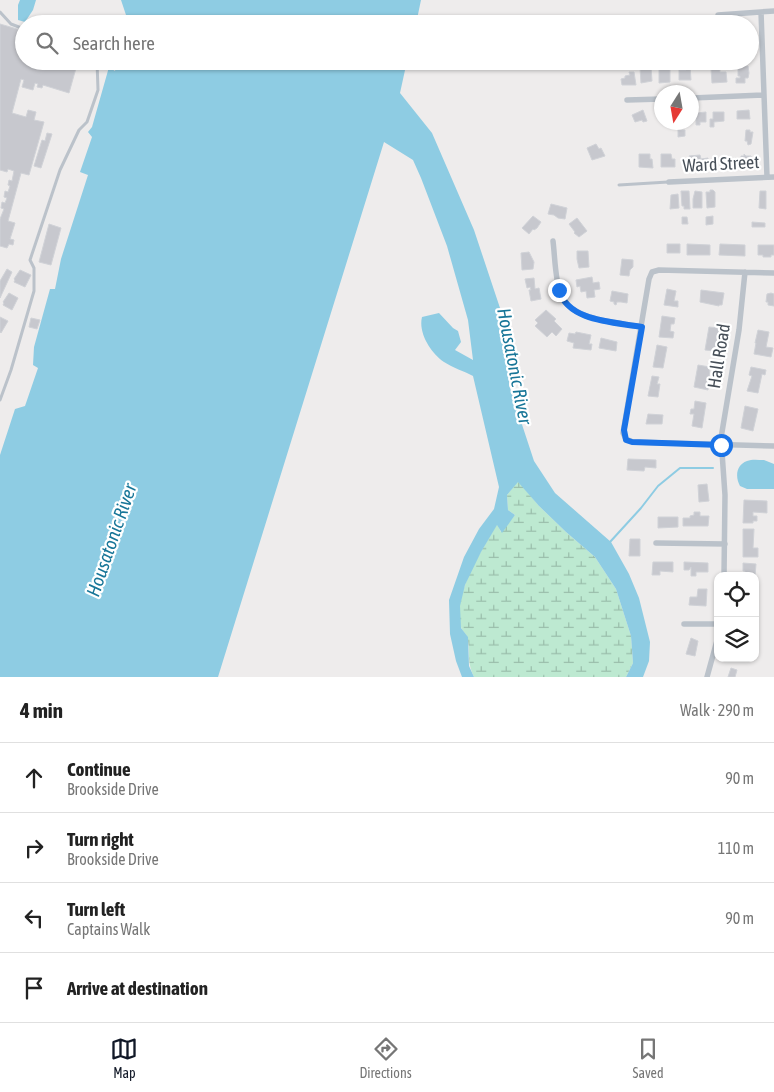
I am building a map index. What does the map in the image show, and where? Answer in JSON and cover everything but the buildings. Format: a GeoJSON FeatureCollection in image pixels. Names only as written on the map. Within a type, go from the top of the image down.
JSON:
{"type":"FeatureCollection","features":[{"type":"Feature","properties":{"kind":"street"},"geometry":{"type":"LineString","coordinates":[[718,15],[774,11]]}},
{"type":"Feature","properties":{"kind":"street"},"geometry":{"type":"LineString","coordinates":[[761,12],[766,177]]}},
{"type":"Feature","properties":{"kind":"street"},"geometry":{"type":"LineString","coordinates":[[699,98],[763,95]]}},
{"type":"Feature","properties":{"kind":"street"},"geometry":{"type":"LineString","coordinates":[[627,100],[654,99]]}},
{"type":"Feature","properties":{"kind":"street","name":"Ward Street"},"geometry":{"type":"LineString","coordinates":[[669,182],[774,177]]}},
{"type":"Feature","properties":{"kind":"street"},"geometry":{"type":"LineString","coordinates":[[553,241],[559,290],[569,307],[586,316],[642,327]]}},
{"type":"Feature","properties":{"kind":"street"},"geometry":{"type":"LineString","coordinates":[[774,273],[659,270],[652,272],[649,279],[624,430],[624,438],[632,442],[774,446]]}},
{"type":"Feature","properties":{"kind":"street","name":"Hall Road"},"geometry":{"type":"LineString","coordinates":[[724,572],[725,495],[721,438],[739,330],[745,272]]}},
{"type":"Feature","properties":{"kind":"street"},"geometry":{"type":"LineString","coordinates":[[656,543],[725,544]]}},
{"type":"Feature","properties":{"kind":"street"},"geometry":{"type":"LineString","coordinates":[[684,624],[714,624]]}},
{"type":"Feature","properties":{"kind":"street"},"geometry":{"type":"LineString","coordinates":[[708,677],[714,652]]}},
{"type":"Feature","properties":{"kind":"lane"},"geometry":{"type":"LineString","coordinates":[[0,12],[11,24],[15,26]]}},
{"type":"Feature","properties":{"kind":"lane"},"geometry":{"type":"LineString","coordinates":[[0,400],[11,370],[34,291],[34,268],[30,260],[60,170],[80,130],[87,122],[98,90],[97,70]]}},
{"type":"Feature","properties":{"kind":"lane"},"geometry":{"type":"LineString","coordinates":[[619,184],[669,182]]}},
{"type":"Feature","properties":{"kind":"green space"},"geometry":{"type":"Polygon","coordinates":[[[518,481],[539,506],[595,557],[616,589],[631,636],[633,663],[626,677],[474,677],[470,663],[468,638],[461,627],[459,615],[460,602],[470,574],[497,524],[501,532],[515,515],[508,510],[507,495],[518,481]]]}},
{"type":"Feature","properties":{"kind":"water"},"geometry":{"type":"Polygon","coordinates":[[[20,0],[36,0],[30,15],[18,15],[20,0]]]}},
{"type":"Feature","properties":{"kind":"water"},"geometry":{"type":"Polygon","coordinates":[[[121,0],[421,0],[418,15],[126,15],[121,0]]]}},
{"type":"Feature","properties":{"kind":"water","name":"Housatonic River"},"geometry":{"type":"Polygon","coordinates":[[[108,70],[405,70],[400,93],[432,133],[474,230],[501,311],[510,366],[509,385],[534,461],[555,493],[611,542],[629,574],[639,598],[650,642],[649,661],[643,677],[626,677],[633,663],[631,636],[616,589],[595,557],[539,506],[518,482],[507,495],[508,510],[515,515],[502,533],[497,525],[465,585],[460,606],[461,628],[468,637],[469,666],[474,677],[462,677],[450,634],[449,600],[464,557],[479,529],[494,509],[499,487],[473,376],[447,364],[439,358],[430,348],[422,330],[422,317],[439,313],[458,331],[461,342],[455,350],[473,360],[468,320],[447,246],[413,160],[384,142],[218,677],[0,677],[0,455],[15,409],[25,406],[38,368],[33,365],[34,347],[50,289],[55,289],[61,259],[88,175],[80,172],[92,137],[88,132],[92,127],[108,70]]]}},
{"type":"Feature","properties":{"kind":"water"},"geometry":{"type":"Polygon","coordinates":[[[749,460],[764,460],[774,464],[774,489],[747,489],[740,486],[737,475],[741,465],[749,460]]]}},
{"type":"Feature","properties":{"kind":"waterway"},"geometry":{"type":"LineString","coordinates":[[610,542],[658,486],[680,468],[713,468]]}},
{"type":"Feature","properties":{"kind":"route"},"geometry":{"type":"LineString","coordinates":[[559,290],[569,307],[577,313],[642,327],[624,430],[624,438],[626,440],[632,442],[721,445]]}}]}
